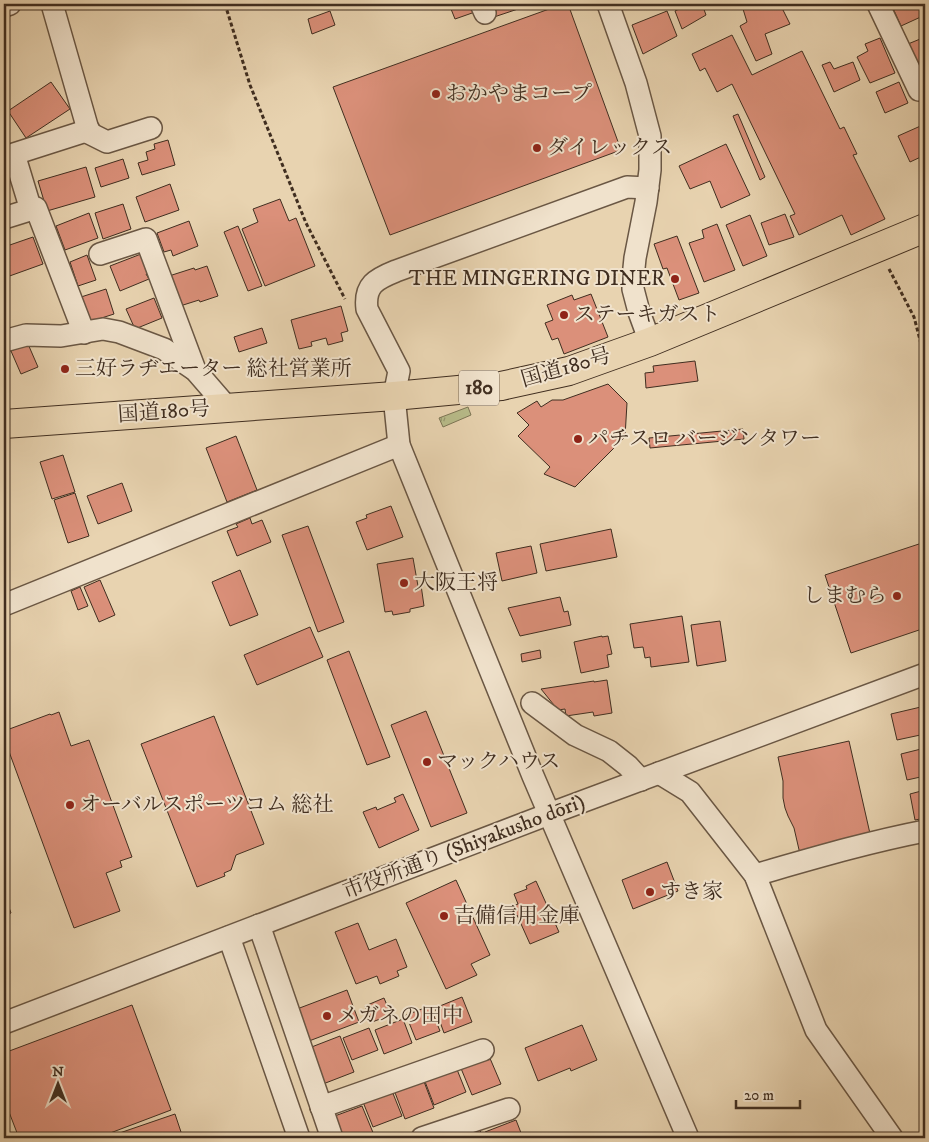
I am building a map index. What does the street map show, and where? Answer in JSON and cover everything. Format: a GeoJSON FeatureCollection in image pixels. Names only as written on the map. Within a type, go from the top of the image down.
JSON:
{"type":"FeatureCollection","features":[{"type":"Feature","properties":{"kind":"highway","name":"国道180号"},"geometry":{"type":"LineString","coordinates":[[4,424],[394,396],[501,386],[569,371],[650,342],[925,228]]}},
{"type":"Feature","properties":{"kind":"street"},"geometry":{"type":"LineString","coordinates":[[4,6],[10,4]]}},
{"type":"Feature","properties":{"kind":"street"},"geometry":{"type":"LineString","coordinates":[[52,4],[90,133],[107,142],[151,128]]}},
{"type":"Feature","properties":{"kind":"street"},"geometry":{"type":"LineString","coordinates":[[608,4],[636,83],[650,136],[650,170],[635,258],[633,289],[650,342]]}},
{"type":"Feature","properties":{"kind":"street"},"geometry":{"type":"LineString","coordinates":[[878,4],[918,90],[925,87]]}},
{"type":"Feature","properties":{"kind":"street"},"geometry":{"type":"LineString","coordinates":[[30,210],[14,154],[89,130]]}},
{"type":"Feature","properties":{"kind":"street"},"geometry":{"type":"LineString","coordinates":[[648,188],[627,187],[396,271],[381,277],[369,290],[366,300],[368,309],[399,371],[394,396],[399,445],[549,814],[688,1138]]}},
{"type":"Feature","properties":{"kind":"street"},"geometry":{"type":"LineString","coordinates":[[4,218],[36,208],[84,333]]}},
{"type":"Feature","properties":{"kind":"street"},"geometry":{"type":"LineString","coordinates":[[100,254],[146,239],[195,370]]}},
{"type":"Feature","properties":{"kind":"street"},"geometry":{"type":"LineString","coordinates":[[4,341],[26,335],[61,336],[103,329],[119,332],[164,350],[195,370],[227,408]]}},
{"type":"Feature","properties":{"kind":"street"},"geometry":{"type":"LineString","coordinates":[[4,605],[399,445]]}},
{"type":"Feature","properties":{"kind":"street","name":"市役所通り (Shiyakusho dōri)"},"geometry":{"type":"LineString","coordinates":[[4,1023],[549,814],[925,674]]}},
{"type":"Feature","properties":{"kind":"street"},"geometry":{"type":"LineString","coordinates":[[532,703],[575,735],[609,751],[628,766],[690,792],[755,876],[816,1030],[892,1138]]}},
{"type":"Feature","properties":{"kind":"street"},"geometry":{"type":"LineString","coordinates":[[755,876],[891,838],[925,832]]}},
{"type":"Feature","properties":{"kind":"street"},"geometry":{"type":"LineString","coordinates":[[259,925],[332,1138]]}},
{"type":"Feature","properties":{"kind":"street"},"geometry":{"type":"LineString","coordinates":[[229,937],[299,1138]]}},
{"type":"Feature","properties":{"kind":"street"},"geometry":{"type":"LineString","coordinates":[[321,1107],[483,1050]]}},
{"type":"Feature","properties":{"kind":"street"},"geometry":{"type":"LineString","coordinates":[[422,1138],[509,1109]]}},
{"type":"Feature","properties":{"kind":"path"},"geometry":{"type":"LineString","coordinates":[[225,4],[250,85],[306,223],[347,303]]}},
{"type":"Feature","properties":{"kind":"path"},"geometry":{"type":"LineString","coordinates":[[885,262],[914,317],[925,359]]}},
{"type":"Feature","properties":{"kind":"green space"},"geometry":{"type":"Polygon","coordinates":[[[468,407],[471,415],[443,427],[439,418],[468,407]]]}},
{"type":"Feature","properties":{"kind":"building"},"geometry":{"type":"Polygon","coordinates":[[[449,4],[472,4],[475,12],[455,19],[449,4]]]}},
{"type":"Feature","properties":{"kind":"building"},"geometry":{"type":"Polygon","coordinates":[[[489,4],[519,4],[521,8],[494,17],[489,4]]]}},
{"type":"Feature","properties":{"kind":"building"},"geometry":{"type":"Polygon","coordinates":[[[563,4],[568,4],[621,150],[390,235],[333,87],[563,4]]]}},
{"type":"Feature","properties":{"kind":"building"},"geometry":{"type":"Polygon","coordinates":[[[689,4],[702,4],[706,15],[682,29],[675,11],[689,4]]]}},
{"type":"Feature","properties":{"kind":"building"},"geometry":{"type":"Polygon","coordinates":[[[755,4],[780,4],[790,24],[765,34],[772,54],[756,61],[740,26],[747,22],[743,9],[755,4]]]}},
{"type":"Feature","properties":{"kind":"building"},"geometry":{"type":"Polygon","coordinates":[[[891,4],[922,4],[925,15],[901,26],[891,4]]]}},
{"type":"Feature","properties":{"kind":"building"},"geometry":{"type":"Polygon","coordinates":[[[330,11],[335,25],[312,34],[308,19],[330,11]]]}},
{"type":"Feature","properties":{"kind":"building"},"geometry":{"type":"Polygon","coordinates":[[[667,11],[677,36],[643,54],[632,25],[667,11]]]}},
{"type":"Feature","properties":{"kind":"building"},"geometry":{"type":"Polygon","coordinates":[[[732,35],[752,75],[802,51],[840,129],[844,127],[857,154],[853,155],[885,219],[851,235],[842,215],[799,235],[790,216],[795,214],[732,84],[717,92],[705,68],[700,71],[692,54],[732,35]]]}},
{"type":"Feature","properties":{"kind":"building"},"geometry":{"type":"Polygon","coordinates":[[[925,37],[925,65],[919,68],[908,44],[925,37]]]}},
{"type":"Feature","properties":{"kind":"building"},"geometry":{"type":"Polygon","coordinates":[[[880,38],[895,73],[870,83],[857,57],[868,51],[865,44],[880,38]]]}},
{"type":"Feature","properties":{"kind":"building"},"geometry":{"type":"Polygon","coordinates":[[[830,62],[834,69],[853,62],[860,80],[834,92],[822,65],[830,62]]]}},
{"type":"Feature","properties":{"kind":"building"},"geometry":{"type":"Polygon","coordinates":[[[51,82],[70,109],[26,138],[8,111],[51,82]]]}},
{"type":"Feature","properties":{"kind":"building"},"geometry":{"type":"Polygon","coordinates":[[[899,82],[908,103],[885,113],[876,92],[899,82]]]}},
{"type":"Feature","properties":{"kind":"building"},"geometry":{"type":"Polygon","coordinates":[[[738,114],[765,177],[760,180],[733,116],[738,114]]]}},
{"type":"Feature","properties":{"kind":"building"},"geometry":{"type":"Polygon","coordinates":[[[925,124],[925,155],[910,162],[898,136],[925,124]]]}},
{"type":"Feature","properties":{"kind":"building"},"geometry":{"type":"Polygon","coordinates":[[[168,140],[175,165],[142,175],[138,163],[148,160],[146,152],[155,149],[154,144],[168,140]]]}},
{"type":"Feature","properties":{"kind":"building"},"geometry":{"type":"Polygon","coordinates":[[[726,144],[750,195],[721,208],[710,181],[690,189],[679,166],[726,144]]]}},
{"type":"Feature","properties":{"kind":"building"},"geometry":{"type":"Polygon","coordinates":[[[123,159],[129,178],[101,187],[95,168],[123,159]]]}},
{"type":"Feature","properties":{"kind":"building"},"geometry":{"type":"Polygon","coordinates":[[[86,167],[95,197],[47,211],[38,181],[86,167]]]}},
{"type":"Feature","properties":{"kind":"building"},"geometry":{"type":"Polygon","coordinates":[[[170,184],[179,210],[145,222],[136,197],[170,184]]]}},
{"type":"Feature","properties":{"kind":"building"},"geometry":{"type":"Polygon","coordinates":[[[6,195],[10,207],[4,210],[4,196],[6,195]]]}},
{"type":"Feature","properties":{"kind":"building"},"geometry":{"type":"Polygon","coordinates":[[[280,199],[289,221],[296,218],[315,266],[265,286],[242,229],[258,222],[253,209],[280,199]]]}},
{"type":"Feature","properties":{"kind":"building"},"geometry":{"type":"Polygon","coordinates":[[[123,204],[131,229],[103,239],[95,213],[123,204]]]}},
{"type":"Feature","properties":{"kind":"building"},"geometry":{"type":"Polygon","coordinates":[[[89,213],[98,238],[65,250],[56,226],[89,213]]]}},
{"type":"Feature","properties":{"kind":"building"},"geometry":{"type":"Polygon","coordinates":[[[785,214],[794,237],[769,245],[761,223],[785,214]]]}},
{"type":"Feature","properties":{"kind":"building"},"geometry":{"type":"Polygon","coordinates":[[[750,215],[767,256],[743,266],[726,225],[750,215]]]}},
{"type":"Feature","properties":{"kind":"building"},"geometry":{"type":"Polygon","coordinates":[[[189,221],[198,246],[173,256],[171,250],[164,252],[157,233],[189,221]]]}},
{"type":"Feature","properties":{"kind":"building"},"geometry":{"type":"Polygon","coordinates":[[[717,224],[735,270],[704,282],[689,243],[704,238],[702,230],[717,224]]]}},
{"type":"Feature","properties":{"kind":"building"},"geometry":{"type":"Polygon","coordinates":[[[238,226],[262,286],[248,291],[224,232],[238,226]]]}},
{"type":"Feature","properties":{"kind":"building"},"geometry":{"type":"Polygon","coordinates":[[[677,236],[699,293],[679,300],[667,268],[663,269],[654,244],[677,236]]]}},
{"type":"Feature","properties":{"kind":"building"},"geometry":{"type":"Polygon","coordinates":[[[33,237],[43,264],[4,278],[4,247],[33,237]]]}},
{"type":"Feature","properties":{"kind":"building"},"geometry":{"type":"Polygon","coordinates":[[[141,254],[149,279],[120,291],[110,266],[141,254]]]}},
{"type":"Feature","properties":{"kind":"building"},"geometry":{"type":"Polygon","coordinates":[[[87,255],[96,280],[78,286],[70,262],[87,255]]]}},
{"type":"Feature","properties":{"kind":"building"},"geometry":{"type":"Polygon","coordinates":[[[207,266],[218,296],[180,306],[169,276],[207,266]]]}},
{"type":"Feature","properties":{"kind":"building"},"geometry":{"type":"Polygon","coordinates":[[[106,289],[114,314],[89,322],[81,297],[106,289]]]}},
{"type":"Feature","properties":{"kind":"building"},"geometry":{"type":"Polygon","coordinates":[[[591,294],[608,337],[564,354],[558,338],[552,340],[545,323],[553,320],[547,305],[572,295],[574,300],[591,294]]]}},
{"type":"Feature","properties":{"kind":"building"},"geometry":{"type":"Polygon","coordinates":[[[154,298],[162,318],[135,329],[126,309],[154,298]]]}},
{"type":"Feature","properties":{"kind":"building"},"geometry":{"type":"Polygon","coordinates":[[[341,306],[348,331],[341,333],[343,341],[328,345],[326,338],[311,342],[312,346],[299,349],[291,320],[341,306]]]}},
{"type":"Feature","properties":{"kind":"building"},"geometry":{"type":"Polygon","coordinates":[[[262,328],[267,343],[239,352],[234,337],[262,328]]]}},
{"type":"Feature","properties":{"kind":"building"},"geometry":{"type":"Polygon","coordinates":[[[28,344],[38,367],[21,374],[11,351],[28,344]]]}},
{"type":"Feature","properties":{"kind":"building"},"geometry":{"type":"Polygon","coordinates":[[[695,361],[698,381],[646,388],[645,373],[654,372],[653,366],[695,361]]]}},
{"type":"Feature","properties":{"kind":"building"},"geometry":{"type":"Polygon","coordinates":[[[608,384],[627,403],[625,437],[575,487],[544,474],[550,467],[518,436],[529,425],[517,413],[537,401],[541,407],[552,400],[563,400],[608,384]]]}},
{"type":"Feature","properties":{"kind":"building"},"geometry":{"type":"Polygon","coordinates":[[[743,429],[744,439],[650,448],[649,438],[743,429]]]}},
{"type":"Feature","properties":{"kind":"building"},"geometry":{"type":"Polygon","coordinates":[[[236,436],[257,490],[227,502],[206,448],[236,436]]]}},
{"type":"Feature","properties":{"kind":"building"},"geometry":{"type":"Polygon","coordinates":[[[63,455],[75,492],[52,499],[40,462],[63,455]]]}},
{"type":"Feature","properties":{"kind":"building"},"geometry":{"type":"Polygon","coordinates":[[[122,483],[132,511],[98,524],[87,496],[122,483]]]}},
{"type":"Feature","properties":{"kind":"building"},"geometry":{"type":"Polygon","coordinates":[[[75,493],[89,536],[68,543],[54,500],[75,493]]]}},
{"type":"Feature","properties":{"kind":"building"},"geometry":{"type":"Polygon","coordinates":[[[391,506],[403,537],[367,550],[356,522],[367,518],[366,515],[391,506]]]}},
{"type":"Feature","properties":{"kind":"building"},"geometry":{"type":"Polygon","coordinates":[[[250,518],[252,524],[262,520],[271,542],[237,556],[227,531],[238,527],[236,524],[250,518]]]}},
{"type":"Feature","properties":{"kind":"building"},"geometry":{"type":"Polygon","coordinates":[[[308,526],[344,622],[318,632],[282,535],[308,526]]]}},
{"type":"Feature","properties":{"kind":"building"},"geometry":{"type":"Polygon","coordinates":[[[611,529],[617,557],[546,571],[540,544],[611,529]]]}},
{"type":"Feature","properties":{"kind":"building"},"geometry":{"type":"Polygon","coordinates":[[[925,542],[925,628],[851,653],[825,575],[925,542]]]}},
{"type":"Feature","properties":{"kind":"building"},"geometry":{"type":"Polygon","coordinates":[[[531,546],[537,573],[502,581],[496,553],[531,546]]]}},
{"type":"Feature","properties":{"kind":"building"},"geometry":{"type":"Polygon","coordinates":[[[413,558],[418,586],[421,585],[424,606],[410,609],[410,612],[393,615],[392,611],[385,612],[377,564],[413,558]]]}},
{"type":"Feature","properties":{"kind":"building"},"geometry":{"type":"Polygon","coordinates":[[[240,570],[258,615],[230,626],[212,582],[240,570]]]}},
{"type":"Feature","properties":{"kind":"building"},"geometry":{"type":"Polygon","coordinates":[[[100,580],[115,615],[99,622],[84,587],[100,580]]]}},
{"type":"Feature","properties":{"kind":"building"},"geometry":{"type":"Polygon","coordinates":[[[80,587],[88,606],[78,610],[71,591],[80,587]]]}},
{"type":"Feature","properties":{"kind":"building"},"geometry":{"type":"Polygon","coordinates":[[[560,597],[564,612],[568,611],[571,625],[520,636],[508,608],[560,597]]]}},
{"type":"Feature","properties":{"kind":"building"},"geometry":{"type":"Polygon","coordinates":[[[682,616],[689,662],[651,667],[650,657],[645,658],[643,647],[634,648],[630,624],[682,616]]]}},
{"type":"Feature","properties":{"kind":"building"},"geometry":{"type":"Polygon","coordinates":[[[720,621],[726,661],[697,666],[691,625],[720,621]]]}},
{"type":"Feature","properties":{"kind":"building"},"geometry":{"type":"Polygon","coordinates":[[[310,627],[323,657],[257,685],[244,655],[310,627]]]}},
{"type":"Feature","properties":{"kind":"building"},"geometry":{"type":"Polygon","coordinates":[[[608,636],[612,654],[607,655],[609,667],[581,673],[574,642],[608,636]]]}},
{"type":"Feature","properties":{"kind":"building"},"geometry":{"type":"Polygon","coordinates":[[[540,650],[541,658],[522,662],[521,654],[540,650]]]}},
{"type":"Feature","properties":{"kind":"building"},"geometry":{"type":"Polygon","coordinates":[[[349,651],[390,757],[367,765],[327,660],[349,651]]]}},
{"type":"Feature","properties":{"kind":"building"},"geometry":{"type":"Polygon","coordinates":[[[607,680],[612,713],[594,716],[593,712],[566,716],[565,709],[558,710],[541,689],[594,681],[607,680]]]}},
{"type":"Feature","properties":{"kind":"building"},"geometry":{"type":"Polygon","coordinates":[[[925,706],[925,734],[897,740],[891,714],[925,706]]]}},
{"type":"Feature","properties":{"kind":"building"},"geometry":{"type":"Polygon","coordinates":[[[426,711],[467,813],[431,827],[391,725],[426,711]]]}},
{"type":"Feature","properties":{"kind":"building"},"geometry":{"type":"Polygon","coordinates":[[[59,712],[71,746],[89,740],[132,857],[120,861],[122,867],[106,873],[120,911],[74,928],[4,738],[4,731],[59,712]]]}},
{"type":"Feature","properties":{"kind":"building"},"geometry":{"type":"Polygon","coordinates":[[[214,716],[264,844],[236,855],[231,870],[224,873],[225,876],[197,887],[141,744],[214,716]]]}},
{"type":"Feature","properties":{"kind":"building"},"geometry":{"type":"Polygon","coordinates":[[[849,741],[871,838],[800,854],[794,828],[785,808],[783,781],[778,757],[849,741]]]}},
{"type":"Feature","properties":{"kind":"building"},"geometry":{"type":"Polygon","coordinates":[[[925,748],[925,776],[907,780],[901,754],[925,748]]]}},
{"type":"Feature","properties":{"kind":"building"},"geometry":{"type":"Polygon","coordinates":[[[925,790],[925,818],[915,820],[910,794],[925,790]]]}},
{"type":"Feature","properties":{"kind":"building"},"geometry":{"type":"Polygon","coordinates":[[[403,794],[419,830],[379,848],[363,812],[376,807],[377,810],[396,802],[394,798],[403,794]]]}},
{"type":"Feature","properties":{"kind":"building"},"geometry":{"type":"Polygon","coordinates":[[[667,862],[678,891],[633,909],[622,880],[667,862]]]}},
{"type":"Feature","properties":{"kind":"building"},"geometry":{"type":"Polygon","coordinates":[[[456,880],[490,955],[471,964],[477,975],[446,989],[406,903],[456,880]]]}},
{"type":"Feature","properties":{"kind":"building"},"geometry":{"type":"Polygon","coordinates":[[[536,881],[559,932],[530,944],[517,915],[512,916],[509,908],[518,904],[514,894],[527,889],[526,886],[536,881]]]}},
{"type":"Feature","properties":{"kind":"building"},"geometry":{"type":"Polygon","coordinates":[[[4,894],[11,913],[4,916],[4,894]]]}},
{"type":"Feature","properties":{"kind":"building"},"geometry":{"type":"Polygon","coordinates":[[[358,923],[369,950],[396,939],[407,967],[397,971],[399,976],[380,984],[377,976],[356,984],[335,932],[358,923]]]}},
{"type":"Feature","properties":{"kind":"building"},"geometry":{"type":"Polygon","coordinates":[[[347,990],[359,1022],[309,1041],[297,1009],[347,990]]]}},
{"type":"Feature","properties":{"kind":"building"},"geometry":{"type":"Polygon","coordinates":[[[462,997],[472,1022],[444,1033],[435,1008],[462,997]]]}},
{"type":"Feature","properties":{"kind":"building"},"geometry":{"type":"Polygon","coordinates":[[[384,998],[391,1015],[372,1022],[365,1006],[384,998]]]}},
{"type":"Feature","properties":{"kind":"building"},"geometry":{"type":"Polygon","coordinates":[[[132,1005],[171,1110],[97,1138],[19,1138],[4,1099],[4,1053],[132,1005]]]}},
{"type":"Feature","properties":{"kind":"building"},"geometry":{"type":"Polygon","coordinates":[[[430,1006],[440,1031],[416,1040],[406,1015],[430,1006]]]}},
{"type":"Feature","properties":{"kind":"building"},"geometry":{"type":"Polygon","coordinates":[[[403,1019],[412,1043],[384,1054],[375,1030],[403,1019]]]}},
{"type":"Feature","properties":{"kind":"building"},"geometry":{"type":"Polygon","coordinates":[[[582,1025],[597,1060],[571,1071],[570,1068],[538,1081],[525,1048],[582,1025]]]}},
{"type":"Feature","properties":{"kind":"building"},"geometry":{"type":"Polygon","coordinates":[[[369,1028],[378,1050],[352,1060],[343,1038],[369,1028]]]}},
{"type":"Feature","properties":{"kind":"building"},"geometry":{"type":"Polygon","coordinates":[[[340,1036],[354,1072],[323,1084],[309,1048],[340,1036]]]}},
{"type":"Feature","properties":{"kind":"building"},"geometry":{"type":"Polygon","coordinates":[[[489,1056],[501,1084],[472,1095],[460,1066],[489,1056]]]}},
{"type":"Feature","properties":{"kind":"building"},"geometry":{"type":"Polygon","coordinates":[[[456,1067],[466,1092],[434,1105],[424,1079],[456,1067]]]}},
{"type":"Feature","properties":{"kind":"building"},"geometry":{"type":"Polygon","coordinates":[[[423,1079],[434,1108],[405,1119],[394,1090],[423,1079]]]}},
{"type":"Feature","properties":{"kind":"building"},"geometry":{"type":"Polygon","coordinates":[[[392,1091],[402,1116],[373,1127],[363,1102],[392,1091]]]}},
{"type":"Feature","properties":{"kind":"building"},"geometry":{"type":"Polygon","coordinates":[[[362,1106],[374,1135],[365,1138],[340,1138],[332,1117],[362,1106]]]}},
{"type":"Feature","properties":{"kind":"building"},"geometry":{"type":"Polygon","coordinates":[[[175,1114],[183,1138],[105,1138],[175,1114]]]}},
{"type":"Feature","properties":{"kind":"building"},"geometry":{"type":"Polygon","coordinates":[[[516,1120],[523,1138],[487,1138],[485,1132],[516,1120]]]}},
{"type":"Feature","properties":{"kind":"building"},"geometry":{"type":"Polygon","coordinates":[[[480,1130],[483,1138],[458,1138],[480,1130]]]}},
{"type":"Feature","properties":{"kind":"place","name":"おかやまコープ"},"geometry":{"type":"Point","coordinates":[436,94]}},
{"type":"Feature","properties":{"kind":"place","name":"ダイレックス"},"geometry":{"type":"Point","coordinates":[537,148]}},
{"type":"Feature","properties":{"kind":"place","name":"THE MINGERING DINER"},"geometry":{"type":"Point","coordinates":[675,279]}},
{"type":"Feature","properties":{"kind":"place","name":"ステーキガスト"},"geometry":{"type":"Point","coordinates":[564,315]}},
{"type":"Feature","properties":{"kind":"place","name":"三好ラヂエーター 総社営業所"},"geometry":{"type":"Point","coordinates":[65,369]}},
{"type":"Feature","properties":{"kind":"place","name":"パチスロ バージンタワー"},"geometry":{"type":"Point","coordinates":[578,439]}},
{"type":"Feature","properties":{"kind":"place","name":"大阪王将"},"geometry":{"type":"Point","coordinates":[404,583]}},
{"type":"Feature","properties":{"kind":"place","name":"しまむら"},"geometry":{"type":"Point","coordinates":[897,596]}},
{"type":"Feature","properties":{"kind":"place","name":"マックハウス"},"geometry":{"type":"Point","coordinates":[427,762]}},
{"type":"Feature","properties":{"kind":"place","name":"オーバルスポーツコム 総社"},"geometry":{"type":"Point","coordinates":[70,805]}},
{"type":"Feature","properties":{"kind":"place","name":"すき家"},"geometry":{"type":"Point","coordinates":[650,892]}},
{"type":"Feature","properties":{"kind":"place","name":"吉備信用金庫"},"geometry":{"type":"Point","coordinates":[444,916]}},
{"type":"Feature","properties":{"kind":"place","name":"メガネの田中"},"geometry":{"type":"Point","coordinates":[327,1016]}}]}
